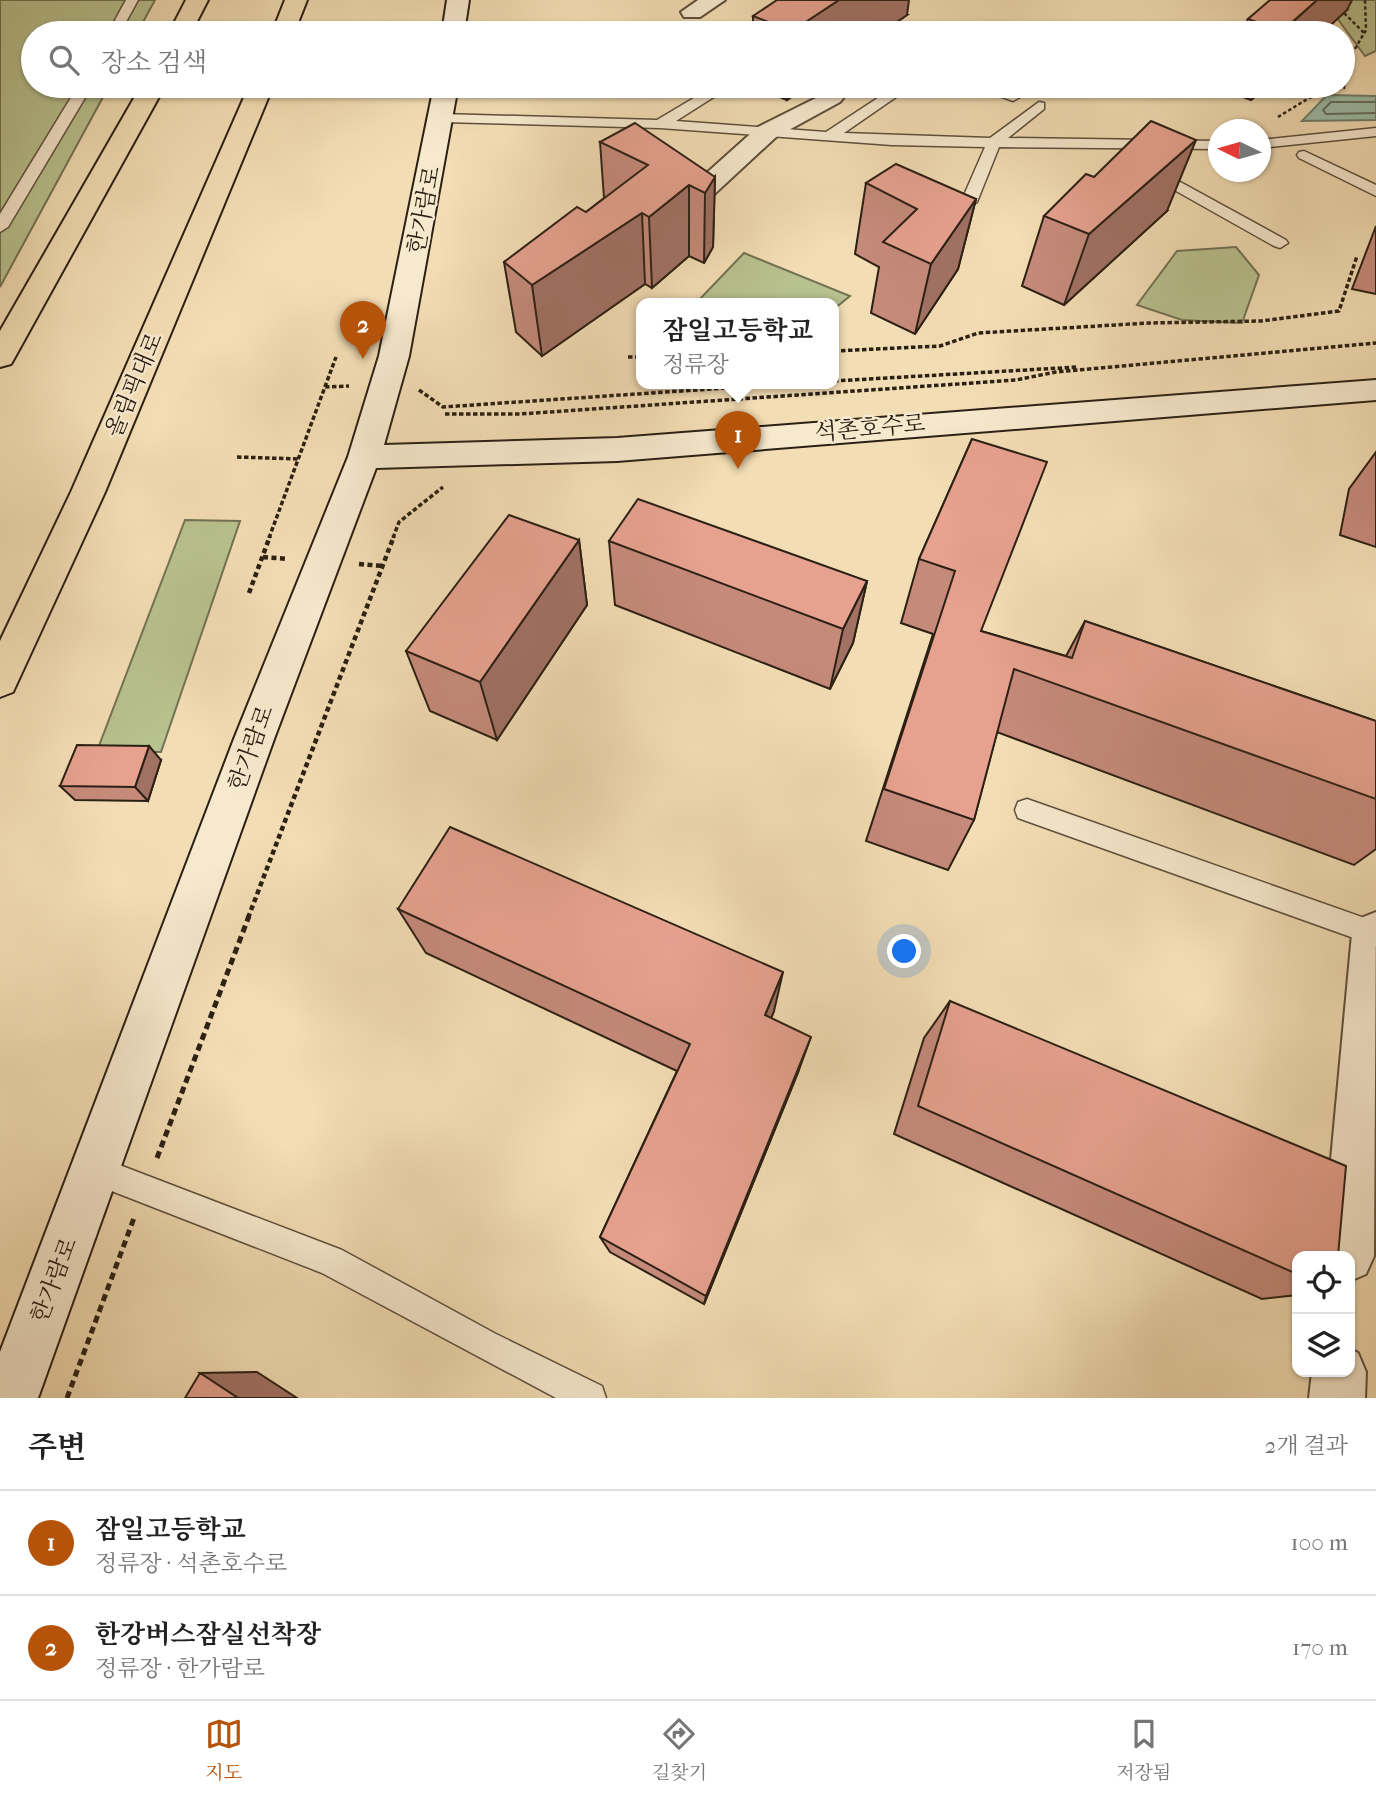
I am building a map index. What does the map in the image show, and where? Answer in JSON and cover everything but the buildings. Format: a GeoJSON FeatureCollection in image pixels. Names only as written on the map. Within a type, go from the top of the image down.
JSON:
{"type":"FeatureCollection","features":[{"type":"Feature","properties":{"kind":"highway"},"geometry":{"type":"LineString","coordinates":[[186,21],[197,0]]}},
{"type":"Feature","properties":{"kind":"highway"},"geometry":{"type":"LineString","coordinates":[[288,21],[296,0]]}},
{"type":"Feature","properties":{"kind":"highway"},"geometry":{"type":"LineString","coordinates":[[0,356],[146,98]]}},
{"type":"Feature","properties":{"kind":"highway","name":"올림픽대로"},"geometry":{"type":"LineString","coordinates":[[0,681],[99,467],[256,98]]}},
{"type":"Feature","properties":{"kind":"street"},"geometry":{"type":"LineString","coordinates":[[455,21],[458,0]]}},
{"type":"Feature","properties":{"kind":"street"},"geometry":{"type":"LineString","coordinates":[[692,12],[714,0]]}},
{"type":"Feature","properties":{"kind":"street"},"geometry":{"type":"LineString","coordinates":[[700,193],[767,132],[830,98]]}},
{"type":"Feature","properties":{"kind":"street","name":"한가람로"},"geometry":{"type":"LineString","coordinates":[[10,1398],[254,739],[363,457],[394,356],[444,102]]}},
{"type":"Feature","properties":{"kind":"street","name":"석촌호수로"},"geometry":{"type":"LineString","coordinates":[[363,457],[637,447],[1200,401],[1376,390]]}},
{"type":"Feature","properties":{"kind":"street"},"geometry":{"type":"LineString","coordinates":[[1349,1251],[1375,933]]}},
{"type":"Feature","properties":{"kind":"street"},"geometry":{"type":"LineString","coordinates":[[1337,1398],[1339,1377]]}},
{"type":"Feature","properties":{"kind":"lane"},"geometry":{"type":"LineString","coordinates":[[121,21],[132,0]]}},
{"type":"Feature","properties":{"kind":"lane"},"geometry":{"type":"LineString","coordinates":[[0,227],[78,98]]}},
{"type":"Feature","properties":{"kind":"lane"},"geometry":{"type":"LineString","coordinates":[[660,124],[704,98]]}},
{"type":"Feature","properties":{"kind":"lane"},"geometry":{"type":"LineString","coordinates":[[830,136],[887,98]]}},
{"type":"Feature","properties":{"kind":"lane"},"geometry":{"type":"LineString","coordinates":[[444,102],[660,124],[892,141],[1208,145]]}},
{"type":"Feature","properties":{"kind":"lane"},"geometry":{"type":"LineString","coordinates":[[970,202],[994,142],[1039,106]]}},
{"type":"Feature","properties":{"kind":"lane"},"geometry":{"type":"LineString","coordinates":[[1271,143],[1376,133]]}},
{"type":"Feature","properties":{"kind":"lane"},"geometry":{"type":"LineString","coordinates":[[1102,144],[1280,243]]}},
{"type":"Feature","properties":{"kind":"lane"},"geometry":{"type":"LineString","coordinates":[[1304,155],[1376,191]]}},
{"type":"Feature","properties":{"kind":"lane"},"geometry":{"type":"LineString","coordinates":[[1027,810],[1375,933]]}},
{"type":"Feature","properties":{"kind":"lane"},"geometry":{"type":"LineString","coordinates":[[96,1171],[331,1261],[485,1345],[590,1398]]}},
{"type":"Feature","properties":{"kind":"path"},"geometry":{"type":"LineString","coordinates":[[1355,49],[1364,33],[1367,10],[1365,0]]}},
{"type":"Feature","properties":{"kind":"path"},"geometry":{"type":"LineString","coordinates":[[1337,6],[1352,21]]}},
{"type":"Feature","properties":{"kind":"path"},"geometry":{"type":"LineString","coordinates":[[1355,24],[1364,33]]}},
{"type":"Feature","properties":{"kind":"path"},"geometry":{"type":"LineString","coordinates":[[1275,119],[1307,98]]}},
{"type":"Feature","properties":{"kind":"path"},"geometry":{"type":"LineString","coordinates":[[839,351],[940,346],[978,333],[1149,323],[1261,321],[1339,312],[1357,256]]}},
{"type":"Feature","properties":{"kind":"path"},"geometry":{"type":"LineString","coordinates":[[443,407],[444,414],[520,414],[1016,380],[1100,367],[1376,343]]}},
{"type":"Feature","properties":{"kind":"path"},"geometry":{"type":"LineString","coordinates":[[628,357],[636,356]]}},
{"type":"Feature","properties":{"kind":"path"},"geometry":{"type":"LineString","coordinates":[[249,593],[336,357]]}},
{"type":"Feature","properties":{"kind":"path"},"geometry":{"type":"LineString","coordinates":[[839,381],[1054,366],[1100,367]]}},
{"type":"Feature","properties":{"kind":"path"},"geometry":{"type":"LineString","coordinates":[[412,385],[443,407],[711,389]]}},
{"type":"Feature","properties":{"kind":"path"},"geometry":{"type":"LineString","coordinates":[[237,457],[299,459]]}},
{"type":"Feature","properties":{"kind":"path"},"geometry":{"type":"LineString","coordinates":[[67,1398],[399,522],[447,484]]}},
{"type":"Feature","properties":{"kind":"shaded area"},"geometry":{"type":"Polygon","coordinates":[[[0,0],[155,0],[144,21],[21,21],[21,98],[102,98],[0,287],[0,0]]]}},
{"type":"Feature","properties":{"kind":"shaded area"},"geometry":{"type":"Polygon","coordinates":[[[1290,0],[1376,0],[1376,51],[1365,56],[1355,42],[1355,21],[1339,21],[1334,14],[1290,0]]]}},
{"type":"Feature","properties":{"kind":"shaded area"},"geometry":{"type":"Polygon","coordinates":[[[1236,247],[1259,275],[1242,323],[1182,320],[1137,305],[1177,251],[1236,247]]]}},
{"type":"Feature","properties":{"kind":"shaded area"},"geometry":{"type":"Polygon","coordinates":[[[744,253],[850,296],[839,305],[839,298],[701,298],[744,253]]]}},
{"type":"Feature","properties":{"kind":"shaded area"},"geometry":{"type":"Polygon","coordinates":[[[185,520],[240,521],[161,752],[97,751],[185,520]]]}},
{"type":"Feature","properties":{"kind":"water"},"geometry":{"type":"Polygon","coordinates":[[[1376,96],[1376,120],[1302,121],[1324,98],[1376,96]]]}},
{"type":"Feature","properties":{"kind":"place","name":"한강버스잠실선착장"},"geometry":{"type":"Point","coordinates":[363,359]}},
{"type":"Feature","properties":{"kind":"place","name":"잠일고등학교"},"geometry":{"type":"Point","coordinates":[738,469]}}]}
